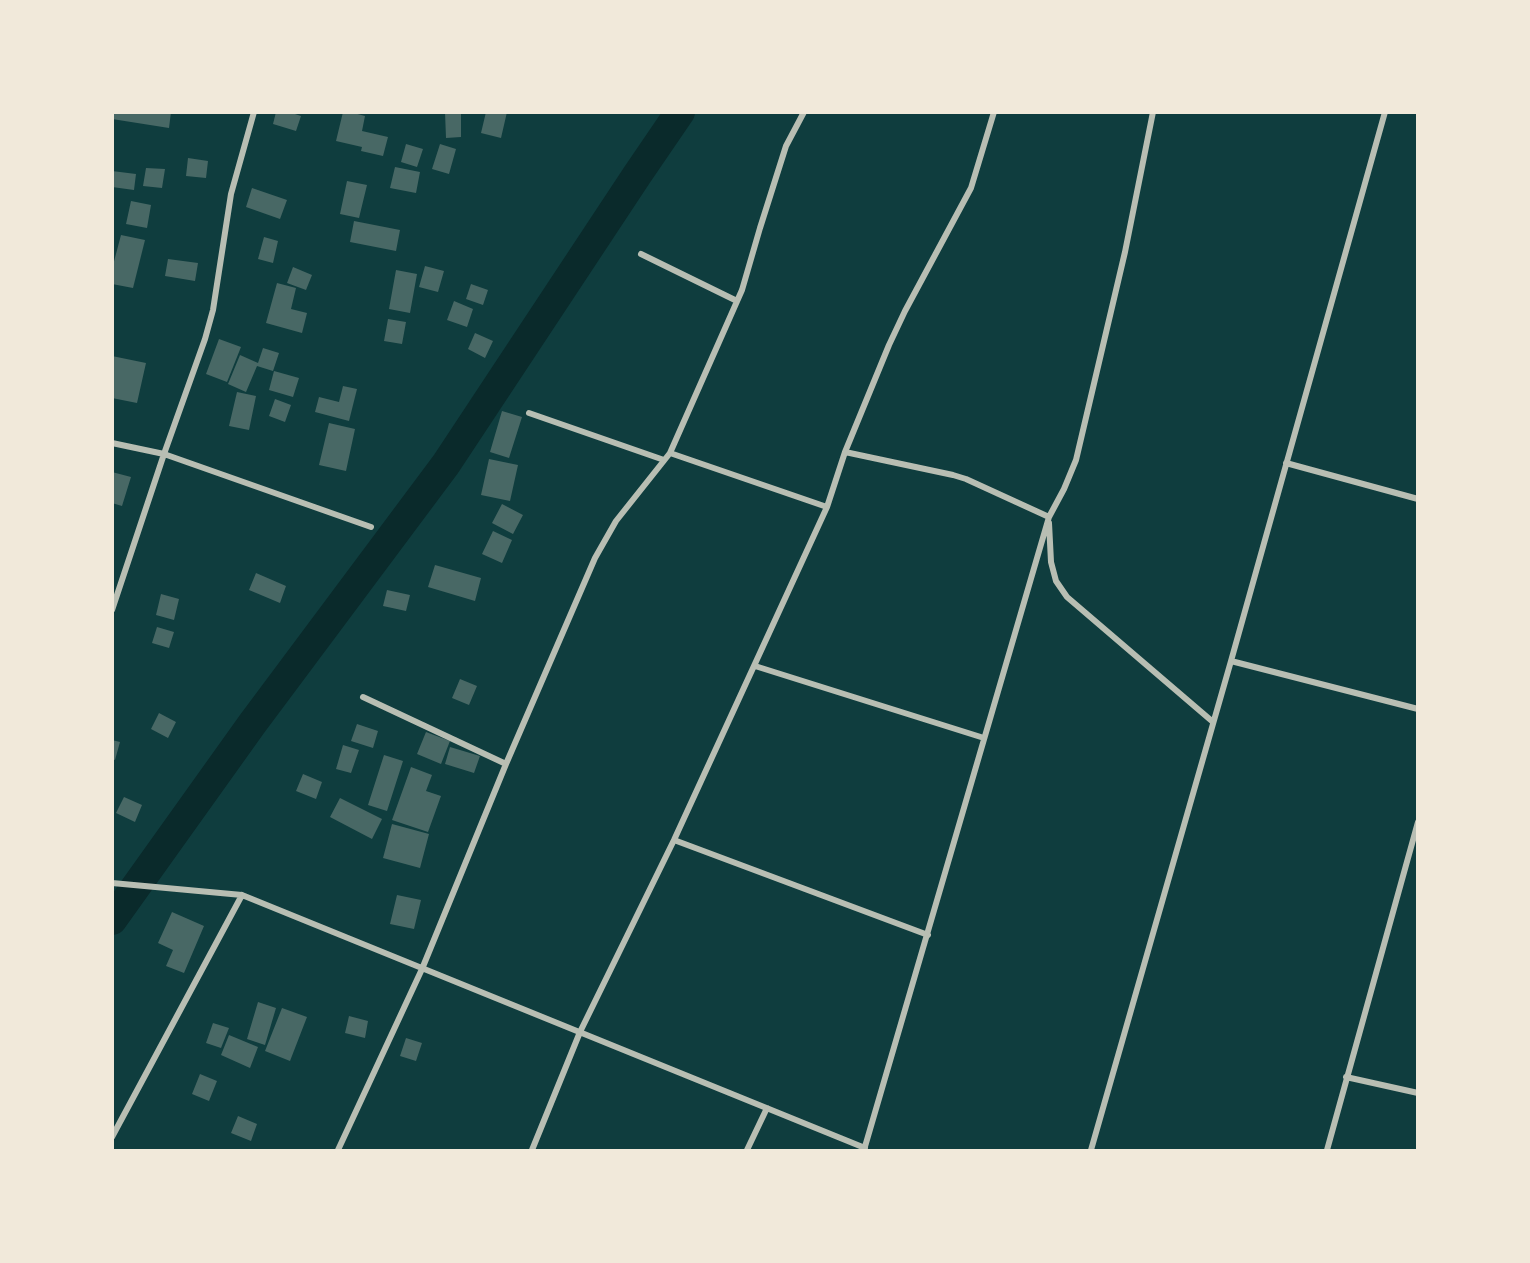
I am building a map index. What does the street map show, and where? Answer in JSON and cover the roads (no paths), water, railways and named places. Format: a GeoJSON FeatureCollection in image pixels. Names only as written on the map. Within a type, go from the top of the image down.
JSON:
{"type":"FeatureCollection","features":[{"type":"Feature","properties":{"kind":"street"},"geometry":{"type":"LineString","coordinates":[[112,610],[205,339],[213,310],[231,194],[254,112]]}},
{"type":"Feature","properties":{"kind":"street"},"geometry":{"type":"LineString","coordinates":[[338,1150],[422,969],[506,764],[595,558],[616,521],[670,453],[742,290],[759,228],[786,146],[804,112]]}},
{"type":"Feature","properties":{"kind":"street"},"geometry":{"type":"LineString","coordinates":[[532,1150],[580,1032],[674,840],[826,507],[845,453],[889,345],[971,188],[994,112]]}},
{"type":"Feature","properties":{"kind":"street"},"geometry":{"type":"LineString","coordinates":[[112,883],[242,895],[865,1149],[1049,517],[1076,460],[1125,252],[1153,112]]}},
{"type":"Feature","properties":{"kind":"street"},"geometry":{"type":"LineString","coordinates":[[1091,1150],[1385,112]]}},
{"type":"Feature","properties":{"kind":"street"},"geometry":{"type":"LineString","coordinates":[[641,254],[737,301]]}},
{"type":"Feature","properties":{"kind":"street"},"geometry":{"type":"LineString","coordinates":[[529,413],[664,460]]}},
{"type":"Feature","properties":{"kind":"street"},"geometry":{"type":"LineString","coordinates":[[112,443],[164,454],[371,527]]}},
{"type":"Feature","properties":{"kind":"street"},"geometry":{"type":"LineString","coordinates":[[670,453],[826,507]]}},
{"type":"Feature","properties":{"kind":"street"},"geometry":{"type":"LineString","coordinates":[[845,453],[966,479],[1049,517]]}},
{"type":"Feature","properties":{"kind":"street"},"geometry":{"type":"LineString","coordinates":[[1286,463],[1418,499]]}},
{"type":"Feature","properties":{"kind":"street"},"geometry":{"type":"LineString","coordinates":[[1049,517],[1051,562],[1056,580],[1067,597],[1213,722]]}},
{"type":"Feature","properties":{"kind":"street"},"geometry":{"type":"LineString","coordinates":[[1231,661],[1418,709]]}},
{"type":"Feature","properties":{"kind":"street"},"geometry":{"type":"LineString","coordinates":[[754,666],[984,738]]}},
{"type":"Feature","properties":{"kind":"street"},"geometry":{"type":"LineString","coordinates":[[363,697],[506,764]]}},
{"type":"Feature","properties":{"kind":"street"},"geometry":{"type":"LineString","coordinates":[[1327,1150],[1418,822]]}},
{"type":"Feature","properties":{"kind":"street"},"geometry":{"type":"LineString","coordinates":[[674,840],[928,935]]}},
{"type":"Feature","properties":{"kind":"street"},"geometry":{"type":"LineString","coordinates":[[112,1137],[242,895]]}},
{"type":"Feature","properties":{"kind":"street"},"geometry":{"type":"LineString","coordinates":[[1346,1077],[1418,1093]]}},
{"type":"Feature","properties":{"kind":"street"},"geometry":{"type":"LineString","coordinates":[[747,1150],[767,1108]]}},
{"type":"Feature","properties":{"kind":"waterway"},"geometry":{"type":"LineString","coordinates":[[112,920],[252,724],[446,464],[680,112]]}}]}
